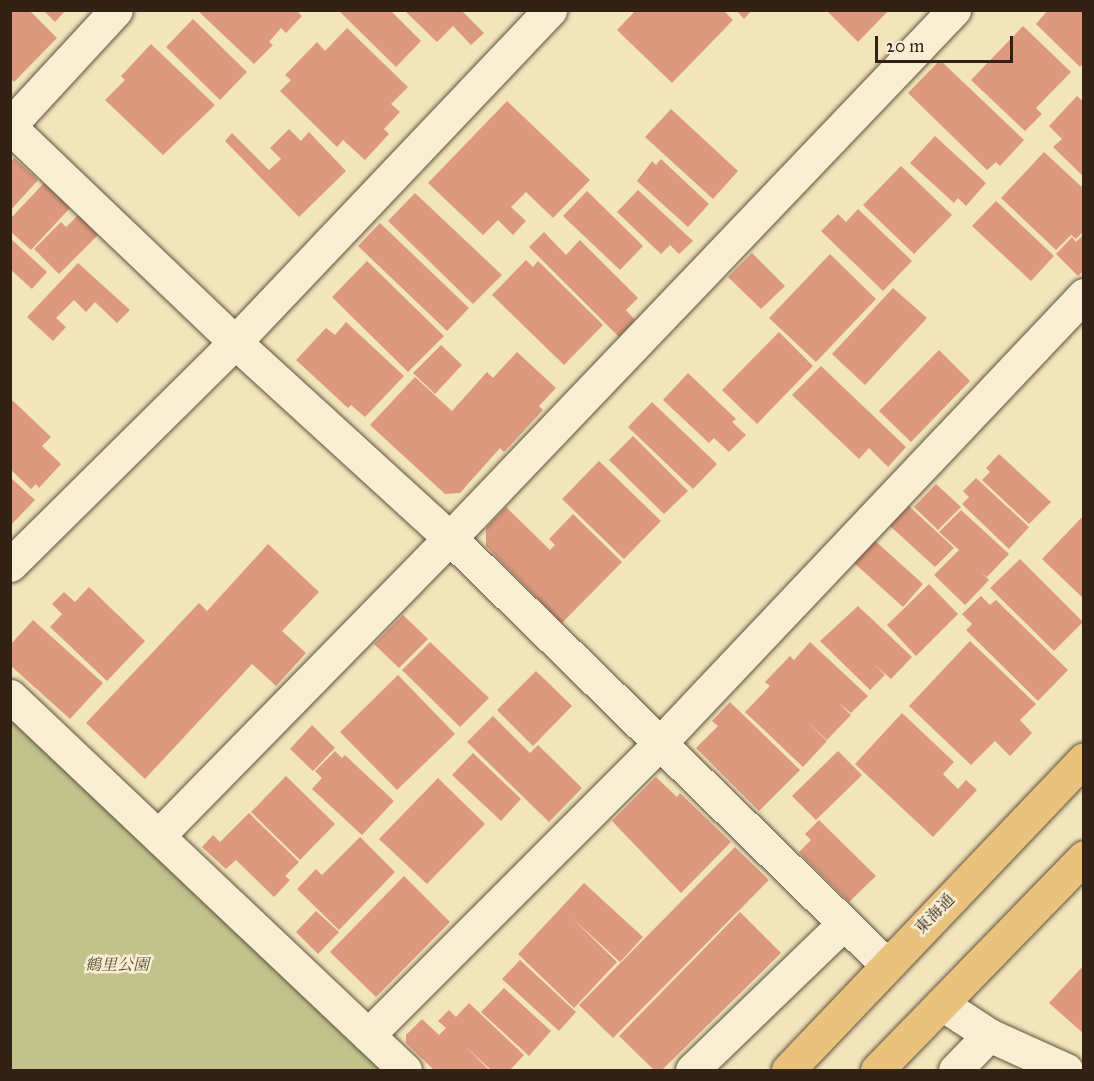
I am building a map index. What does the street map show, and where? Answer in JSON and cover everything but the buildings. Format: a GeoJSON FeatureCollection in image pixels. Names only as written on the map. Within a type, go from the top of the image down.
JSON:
{"type":"FeatureCollection","features":[{"type":"Feature","properties":{"kind":"main road","name":"東海通"},"geometry":{"type":"LineString","coordinates":[[788,1071],[1083,759]]}},
{"type":"Feature","properties":{"kind":"main road"},"geometry":{"type":"LineString","coordinates":[[877,1071],[1083,857]]}},
{"type":"Feature","properties":{"kind":"street"},"geometry":{"type":"LineString","coordinates":[[116,10],[10,126],[235,342],[450,538],[887,965]]}},
{"type":"Feature","properties":{"kind":"street"},"geometry":{"type":"LineString","coordinates":[[10,565],[235,342],[550,10]]}},
{"type":"Feature","properties":{"kind":"street"},"geometry":{"type":"LineString","coordinates":[[158,836],[450,538],[954,10]]}},
{"type":"Feature","properties":{"kind":"street"},"geometry":{"type":"LineString","coordinates":[[368,1035],[660,743],[1083,295]]}},
{"type":"Feature","properties":{"kind":"street"},"geometry":{"type":"LineString","coordinates":[[10,696],[405,1071]]}},
{"type":"Feature","properties":{"kind":"street"},"geometry":{"type":"LineString","coordinates":[[692,1071],[843,924]]}},
{"type":"Feature","properties":{"kind":"street"},"geometry":{"type":"LineString","coordinates":[[942,1004],[989,1035],[1066,1071]]}},
{"type":"Feature","properties":{"kind":"street"},"geometry":{"type":"LineString","coordinates":[[956,1071],[989,1035]]}},
{"type":"Feature","properties":{"kind":"green space","name":"鶴里公園"},"geometry":{"type":"Polygon","coordinates":[[[10,717],[382,1070],[11,1070],[10,717]]]}}]}
